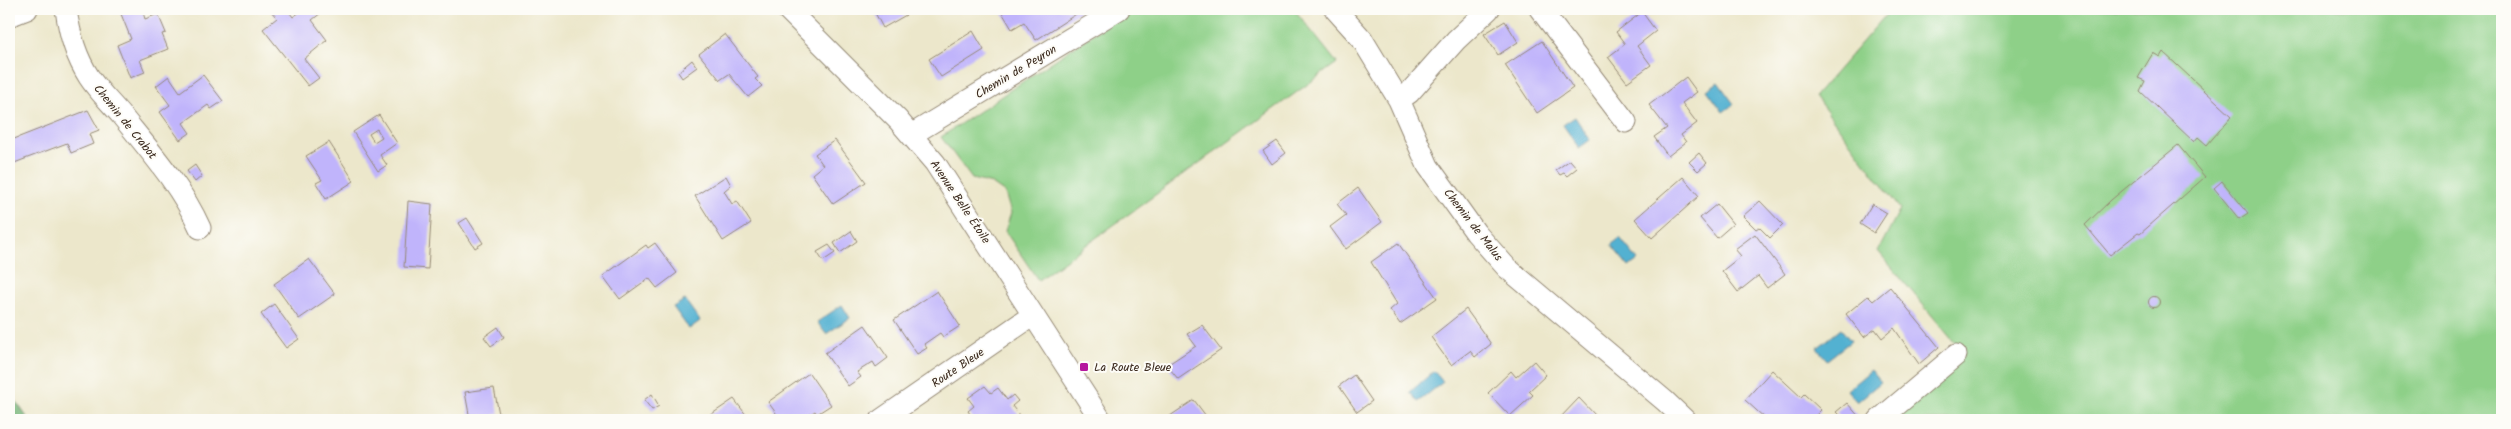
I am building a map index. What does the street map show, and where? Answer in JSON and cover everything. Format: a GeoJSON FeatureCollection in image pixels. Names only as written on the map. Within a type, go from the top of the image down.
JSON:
{"type":"FeatureCollection","features":[{"type":"Feature","properties":{"kind":"street"},"geometry":{"type":"LineString","coordinates":[[9,16],[27,9]]}},
{"type":"Feature","properties":{"kind":"street","name":"Chemin de Crabot"},"geometry":{"type":"LineString","coordinates":[[66,9],[68,27],[79,58],[89,77],[158,161],[189,204],[200,228]]}},
{"type":"Feature","properties":{"kind":"street","name":"Avenue Belle Étoile"},"geometry":{"type":"LineString","coordinates":[[787,9],[911,135],[935,163],[1101,420]]}},
{"type":"Feature","properties":{"kind":"street","name":"Chemin de Peyron"},"geometry":{"type":"LineString","coordinates":[[911,135],[1119,9]]}},
{"type":"Feature","properties":{"kind":"street","name":"Chemin de Malus"},"geometry":{"type":"LineString","coordinates":[[1335,9],[1362,39],[1400,100],[1428,166],[1476,232],[1507,268],[1685,420]]}},
{"type":"Feature","properties":{"kind":"street"},"geometry":{"type":"LineString","coordinates":[[1400,100],[1409,93],[1456,40],[1489,9]]}},
{"type":"Feature","properties":{"kind":"street"},"geometry":{"type":"LineString","coordinates":[[1540,9],[1626,122]]}},
{"type":"Feature","properties":{"kind":"street","name":"Route Bleue"},"geometry":{"type":"LineString","coordinates":[[881,420],[1033,315]]}},
{"type":"Feature","properties":{"kind":"street"},"geometry":{"type":"LineString","coordinates":[[1879,420],[1956,355]]}},
{"type":"Feature","properties":{"kind":"green space"},"geometry":{"type":"Polygon","coordinates":[[[1130,9],[1294,9],[1337,63],[1038,280],[1005,231],[1011,213],[1005,193],[992,184],[972,179],[941,137],[1130,9]]]}},
{"type":"Feature","properties":{"kind":"green space"},"geometry":{"type":"Polygon","coordinates":[[[1891,9],[2502,9],[2502,420],[1877,420],[1959,348],[1878,251],[1900,209],[1815,96],[1891,9]]]}},
{"type":"Feature","properties":{"kind":"green space"},"geometry":{"type":"Polygon","coordinates":[[[9,391],[29,420],[9,420],[9,391]]]}},
{"type":"Feature","properties":{"kind":"water"},"geometry":{"type":"Polygon","coordinates":[[[1718,82],[1734,104],[1723,112],[1707,90],[1718,82]]]}},
{"type":"Feature","properties":{"kind":"water"},"geometry":{"type":"Polygon","coordinates":[[[1575,117],[1590,140],[1579,148],[1563,125],[1575,117]]]}},
{"type":"Feature","properties":{"kind":"water"},"geometry":{"type":"Polygon","coordinates":[[[1620,238],[1638,260],[1629,267],[1611,245],[1620,238]]]}},
{"type":"Feature","properties":{"kind":"water"},"geometry":{"type":"Polygon","coordinates":[[[685,300],[700,321],[689,329],[673,307],[685,300]]]}},
{"type":"Feature","properties":{"kind":"water"},"geometry":{"type":"Polygon","coordinates":[[[842,305],[850,318],[826,334],[817,322],[842,305]]]}},
{"type":"Feature","properties":{"kind":"water"},"geometry":{"type":"Polygon","coordinates":[[[1841,329],[1851,341],[1827,360],[1817,348],[1841,329]]]}},
{"type":"Feature","properties":{"kind":"water"},"geometry":{"type":"Polygon","coordinates":[[[1871,370],[1881,382],[1857,402],[1847,390],[1871,370]]]}},
{"type":"Feature","properties":{"kind":"water"},"geometry":{"type":"Polygon","coordinates":[[[1434,371],[1443,382],[1418,402],[1410,392],[1434,371]]]}},
{"type":"Feature","properties":{"kind":"building"},"geometry":{"type":"Polygon","coordinates":[[[119,9],[142,9],[145,19],[158,14],[166,33],[162,34],[168,49],[140,60],[145,72],[130,78],[117,45],[131,39],[119,9]]]}},
{"type":"Feature","properties":{"kind":"building"},"geometry":{"type":"Polygon","coordinates":[[[269,9],[287,9],[293,17],[304,9],[326,9],[312,20],[327,40],[304,59],[319,78],[308,86],[263,29],[277,18],[269,9]]]}},
{"type":"Feature","properties":{"kind":"building"},"geometry":{"type":"Polygon","coordinates":[[[873,9],[907,9],[903,11],[906,15],[883,28],[873,9]]]}},
{"type":"Feature","properties":{"kind":"building"},"geometry":{"type":"Polygon","coordinates":[[[1000,9],[1084,9],[1036,40],[1024,22],[1012,29],[1000,9]]]}},
{"type":"Feature","properties":{"kind":"building"},"geometry":{"type":"Polygon","coordinates":[[[1642,12],[1656,31],[1637,46],[1651,65],[1627,82],[1608,57],[1625,44],[1616,32],[1642,12]]]}},
{"type":"Feature","properties":{"kind":"building"},"geometry":{"type":"Polygon","coordinates":[[[1505,21],[1518,42],[1498,55],[1484,34],[1505,21]]]}},
{"type":"Feature","properties":{"kind":"building"},"geometry":{"type":"Polygon","coordinates":[[[973,31],[984,50],[941,77],[929,59],[973,31]]]}},
{"type":"Feature","properties":{"kind":"building"},"geometry":{"type":"Polygon","coordinates":[[[725,34],[758,77],[755,79],[762,86],[748,97],[729,74],[720,80],[699,54],[725,34]]]}},
{"type":"Feature","properties":{"kind":"building"},"geometry":{"type":"Polygon","coordinates":[[[1542,41],[1573,88],[1537,113],[1505,65],[1542,41]]]}},
{"type":"Feature","properties":{"kind":"building"},"geometry":{"type":"Polygon","coordinates":[[[2163,52],[2232,116],[2207,145],[2198,137],[2194,142],[2140,91],[2145,81],[2138,78],[2153,53],[2160,57],[2163,52]]]}},
{"type":"Feature","properties":{"kind":"building"},"geometry":{"type":"Polygon","coordinates":[[[692,60],[697,67],[682,78],[678,72],[692,60]]]}},
{"type":"Feature","properties":{"kind":"building"},"geometry":{"type":"Polygon","coordinates":[[[203,75],[223,101],[211,109],[208,105],[183,123],[190,133],[180,140],[160,112],[170,105],[156,86],[169,76],[180,92],[203,75]]]}},
{"type":"Feature","properties":{"kind":"building"},"geometry":{"type":"Polygon","coordinates":[[[1686,77],[1697,92],[1682,103],[1697,123],[1681,135],[1686,142],[1668,156],[1654,137],[1667,128],[1649,105],[1686,77]]]}},
{"type":"Feature","properties":{"kind":"building"},"geometry":{"type":"Polygon","coordinates":[[[88,110],[99,130],[89,134],[93,144],[71,153],[67,143],[9,165],[9,141],[88,110]]]}},
{"type":"Feature","properties":{"kind":"building"},"geometry":{"type":"Polygon","coordinates":[[[379,115],[397,143],[380,155],[387,165],[378,171],[353,132],[379,115]],[[377,129],[369,134],[374,142],[382,137],[377,129]]]}},
{"type":"Feature","properties":{"kind":"building"},"geometry":{"type":"Polygon","coordinates":[[[835,140],[866,182],[833,204],[812,174],[823,165],[815,154],[835,140]]]}},
{"type":"Feature","properties":{"kind":"building"},"geometry":{"type":"Polygon","coordinates":[[[1277,141],[1286,153],[1272,164],[1263,151],[1277,141]]]}},
{"type":"Feature","properties":{"kind":"building"},"geometry":{"type":"Polygon","coordinates":[[[329,142],[354,181],[326,199],[316,183],[322,180],[306,156],[329,142]]]}},
{"type":"Feature","properties":{"kind":"building"},"geometry":{"type":"Polygon","coordinates":[[[2178,145],[2205,177],[2140,234],[2138,233],[2110,255],[2085,225],[2111,200],[2178,145]]]}},
{"type":"Feature","properties":{"kind":"building"},"geometry":{"type":"Polygon","coordinates":[[[1699,153],[1707,163],[1698,171],[1689,162],[1699,153]]]}},
{"type":"Feature","properties":{"kind":"building"},"geometry":{"type":"Polygon","coordinates":[[[1570,160],[1577,168],[1567,176],[1564,173],[1560,175],[1556,170],[1570,160]]]}},
{"type":"Feature","properties":{"kind":"building"},"geometry":{"type":"Polygon","coordinates":[[[195,165],[202,176],[195,182],[187,171],[195,165]]]}},
{"type":"Feature","properties":{"kind":"building"},"geometry":{"type":"Polygon","coordinates":[[[726,176],[731,185],[724,191],[732,204],[737,201],[751,223],[723,241],[695,196],[726,176]]]}},
{"type":"Feature","properties":{"kind":"building"},"geometry":{"type":"Polygon","coordinates":[[[1683,177],[1699,196],[1652,238],[1635,219],[1683,177]]]}},
{"type":"Feature","properties":{"kind":"building"},"geometry":{"type":"Polygon","coordinates":[[[2222,181],[2248,213],[2239,219],[2214,188],[2222,181]]]}},
{"type":"Feature","properties":{"kind":"building"},"geometry":{"type":"Polygon","coordinates":[[[1358,188],[1382,222],[1346,249],[1330,227],[1346,215],[1337,204],[1358,188]]]}},
{"type":"Feature","properties":{"kind":"building"},"geometry":{"type":"Polygon","coordinates":[[[408,201],[432,204],[428,269],[404,267],[408,201]]]}},
{"type":"Feature","properties":{"kind":"building"},"geometry":{"type":"Polygon","coordinates":[[[1760,201],[1783,225],[1770,238],[1759,227],[1756,229],[1743,216],[1760,201]]]}},
{"type":"Feature","properties":{"kind":"building"},"geometry":{"type":"Polygon","coordinates":[[[1717,204],[1733,224],[1717,238],[1700,218],[1717,204]]]}},
{"type":"Feature","properties":{"kind":"building"},"geometry":{"type":"Polygon","coordinates":[[[1872,204],[1887,213],[1874,233],[1860,224],[1872,204]]]}},
{"type":"Feature","properties":{"kind":"building"},"geometry":{"type":"Polygon","coordinates":[[[467,218],[483,243],[475,248],[459,223],[467,218]]]}},
{"type":"Feature","properties":{"kind":"building"},"geometry":{"type":"Polygon","coordinates":[[[851,231],[857,241],[840,253],[834,243],[851,231]]]}},
{"type":"Feature","properties":{"kind":"building"},"geometry":{"type":"Polygon","coordinates":[[[1755,234],[1785,274],[1767,288],[1758,276],[1738,292],[1722,271],[1741,256],[1735,249],[1755,234]]]}},
{"type":"Feature","properties":{"kind":"building"},"geometry":{"type":"Polygon","coordinates":[[[655,243],[677,273],[657,288],[649,278],[620,299],[603,276],[646,245],[648,248],[655,243]]]}},
{"type":"Feature","properties":{"kind":"building"},"geometry":{"type":"Polygon","coordinates":[[[1398,243],[1437,298],[1400,324],[1390,310],[1397,304],[1371,262],[1398,243]]]}},
{"type":"Feature","properties":{"kind":"building"},"geometry":{"type":"Polygon","coordinates":[[[829,245],[835,253],[823,261],[817,252],[829,245]]]}},
{"type":"Feature","properties":{"kind":"building"},"geometry":{"type":"Polygon","coordinates":[[[309,259],[335,294],[299,319],[274,284],[309,259]]]}},
{"type":"Feature","properties":{"kind":"building"},"geometry":{"type":"Polygon","coordinates":[[[1890,287],[1939,347],[1919,364],[1894,328],[1882,338],[1875,329],[1864,337],[1846,314],[1868,296],[1873,301],[1890,287]]]}},
{"type":"Feature","properties":{"kind":"building"},"geometry":{"type":"Polygon","coordinates":[[[937,291],[960,326],[943,337],[940,333],[924,344],[927,348],[917,354],[894,320],[937,291]]]}},
{"type":"Feature","properties":{"kind":"building"},"geometry":{"type":"Polygon","coordinates":[[[2154,296],[2160,302],[2154,308],[2148,302],[2154,296]]]}},
{"type":"Feature","properties":{"kind":"building"},"geometry":{"type":"Polygon","coordinates":[[[274,304],[299,339],[286,348],[261,314],[274,304]]]}},
{"type":"Feature","properties":{"kind":"building"},"geometry":{"type":"Polygon","coordinates":[[[1466,309],[1491,344],[1475,357],[1470,351],[1451,365],[1431,337],[1466,309]]]}},
{"type":"Feature","properties":{"kind":"building"},"geometry":{"type":"Polygon","coordinates":[[[865,325],[888,358],[876,367],[873,362],[857,372],[861,377],[848,386],[825,353],[865,325]]]}},
{"type":"Feature","properties":{"kind":"building"},"geometry":{"type":"Polygon","coordinates":[[[1202,325],[1221,350],[1178,379],[1167,365],[1196,346],[1187,334],[1202,325]]]}},
{"type":"Feature","properties":{"kind":"building"},"geometry":{"type":"Polygon","coordinates":[[[498,327],[504,337],[491,346],[484,337],[498,327]]]}},
{"type":"Feature","properties":{"kind":"building"},"geometry":{"type":"Polygon","coordinates":[[[1534,361],[1546,375],[1529,391],[1533,395],[1510,416],[1488,393],[1511,371],[1516,377],[1534,361]]]}},
{"type":"Feature","properties":{"kind":"building"},"geometry":{"type":"Polygon","coordinates":[[[1772,370],[1801,397],[1804,394],[1821,410],[1811,420],[1767,420],[1745,400],[1772,370]]]}},
{"type":"Feature","properties":{"kind":"building"},"geometry":{"type":"Polygon","coordinates":[[[809,373],[831,405],[817,414],[815,411],[802,420],[781,420],[768,402],[809,373]]]}},
{"type":"Feature","properties":{"kind":"building"},"geometry":{"type":"Polygon","coordinates":[[[1354,375],[1372,401],[1357,412],[1339,386],[1354,375]]]}},
{"type":"Feature","properties":{"kind":"building"},"geometry":{"type":"Polygon","coordinates":[[[985,386],[991,393],[998,388],[1007,400],[1013,395],[1018,401],[1012,406],[1023,420],[974,420],[968,411],[974,406],[968,398],[985,386]]]}},
{"type":"Feature","properties":{"kind":"building"},"geometry":{"type":"Polygon","coordinates":[[[494,388],[499,414],[494,415],[495,420],[470,420],[465,392],[494,388]]]}},
{"type":"Feature","properties":{"kind":"building"},"geometry":{"type":"Polygon","coordinates":[[[652,394],[659,406],[652,410],[644,400],[652,394]]]}},
{"type":"Feature","properties":{"kind":"building"},"geometry":{"type":"Polygon","coordinates":[[[1579,398],[1596,416],[1594,417],[1597,420],[1558,420],[1579,398]]]}},
{"type":"Feature","properties":{"kind":"building"},"geometry":{"type":"Polygon","coordinates":[[[734,399],[750,420],[703,420],[734,399]]]}},
{"type":"Feature","properties":{"kind":"building"},"geometry":{"type":"Polygon","coordinates":[[[1194,400],[1209,420],[1164,420],[1194,400]]]}},
{"type":"Feature","properties":{"kind":"building"},"geometry":{"type":"Polygon","coordinates":[[[1847,403],[1862,420],[1844,420],[1836,412],[1847,403]]]}},
{"type":"Feature","properties":{"kind":"place","name":"La Route Bleue"},"geometry":{"type":"Point","coordinates":[1084,367]}}]}
